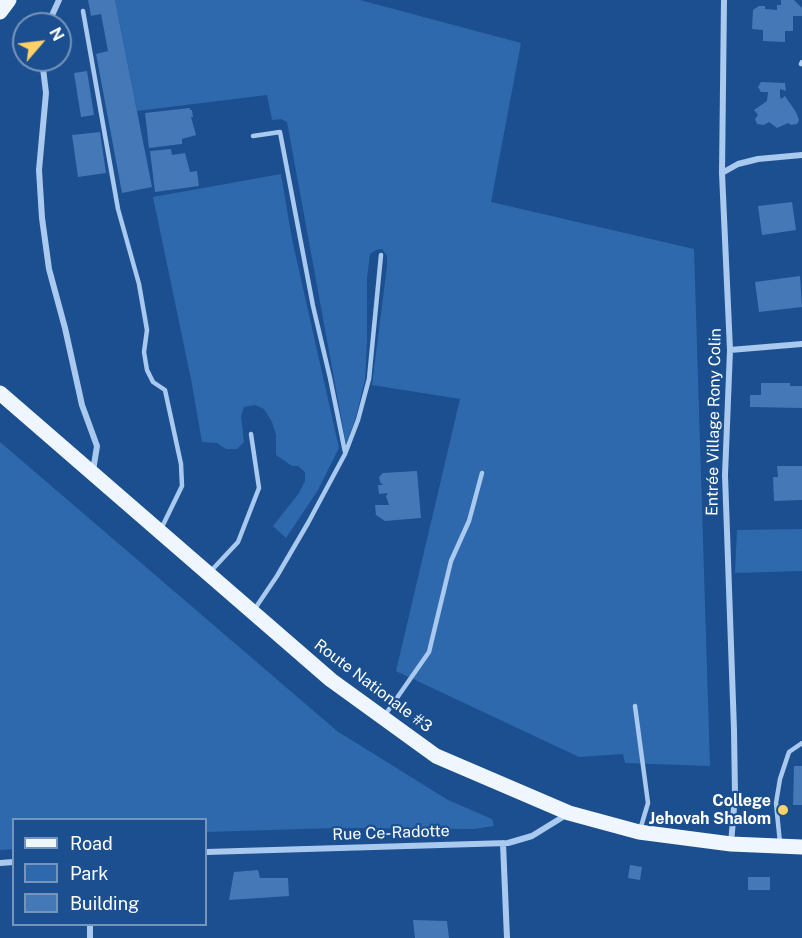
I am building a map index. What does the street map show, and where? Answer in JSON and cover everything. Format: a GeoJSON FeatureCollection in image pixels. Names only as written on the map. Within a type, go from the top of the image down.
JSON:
{"type":"FeatureCollection","features":[{"type":"Feature","properties":{"kind":"main road"},"geometry":{"type":"LineString","coordinates":[[0,12],[9,0]]}},
{"type":"Feature","properties":{"kind":"main road","name":"Route Nationale #3"},"geometry":{"type":"LineString","coordinates":[[0,393],[330,680],[436,756],[569,813],[639,832],[731,844],[802,847]]}},
{"type":"Feature","properties":{"kind":"street","name":"Entrée Village Rony Colin"},"geometry":{"type":"LineString","coordinates":[[724,0],[722,173],[730,350],[725,475],[735,795],[731,844]]}},
{"type":"Feature","properties":{"kind":"street"},"geometry":{"type":"LineString","coordinates":[[43,72],[46,93],[39,170],[42,218],[49,269],[82,405],[97,446],[92,473]]}},
{"type":"Feature","properties":{"kind":"street"},"geometry":{"type":"LineString","coordinates":[[722,173],[738,164],[758,159],[802,155]]}},
{"type":"Feature","properties":{"kind":"street"},"geometry":{"type":"LineString","coordinates":[[730,350],[802,344]]}},
{"type":"Feature","properties":{"kind":"street","name":"Rue Ce-Radotte"},"geometry":{"type":"LineString","coordinates":[[207,852],[503,843],[532,836],[569,813]]}},
{"type":"Feature","properties":{"kind":"street"},"geometry":{"type":"LineString","coordinates":[[503,843],[507,938]]}},
{"type":"Feature","properties":{"kind":"lane"},"geometry":{"type":"LineString","coordinates":[[83,12],[118,209],[139,284],[147,330],[144,352],[147,370],[153,382],[165,390],[181,464],[182,486],[160,532]]}},
{"type":"Feature","properties":{"kind":"lane"},"geometry":{"type":"LineString","coordinates":[[253,136],[280,132],[313,306],[345,454]]}},
{"type":"Feature","properties":{"kind":"lane"},"geometry":{"type":"LineString","coordinates":[[253,612],[308,523],[345,454],[358,420],[369,379],[381,255]]}},
{"type":"Feature","properties":{"kind":"lane"},"geometry":{"type":"LineString","coordinates":[[208,574],[237,542],[259,488],[251,434]]}},
{"type":"Feature","properties":{"kind":"lane"},"geometry":{"type":"LineString","coordinates":[[383,719],[429,652],[451,561],[469,521],[482,473]]}},
{"type":"Feature","properties":{"kind":"lane"},"geometry":{"type":"LineString","coordinates":[[635,706],[648,803],[639,832]]}},
{"type":"Feature","properties":{"kind":"lane"},"geometry":{"type":"LineString","coordinates":[[780,847],[776,803],[780,779],[789,752],[802,743]]}},
{"type":"Feature","properties":{"kind":"green space"},"geometry":{"type":"Polygon","coordinates":[[[115,0],[360,0],[521,43],[491,202],[694,249],[710,766],[625,763],[623,754],[579,757],[396,671],[460,399],[372,385],[387,266],[387,256],[382,249],[376,250],[370,254],[367,278],[365,380],[346,444],[287,122],[281,119],[272,120],[267,95],[137,111],[115,0]]]}},
{"type":"Feature","properties":{"kind":"green space"},"geometry":{"type":"Polygon","coordinates":[[[281,174],[292,239],[339,448],[318,490],[286,538],[273,526],[299,493],[305,481],[305,472],[276,455],[276,435],[272,422],[264,409],[255,405],[244,407],[241,416],[244,442],[237,449],[226,449],[217,443],[202,442],[153,197],[281,174]]]}},
{"type":"Feature","properties":{"kind":"green space"},"geometry":{"type":"Polygon","coordinates":[[[0,442],[337,731],[448,800],[492,819],[494,826],[474,829],[335,828],[207,832],[207,818],[12,818],[12,849],[0,850],[0,442]]]}},
{"type":"Feature","properties":{"kind":"green space"},"geometry":{"type":"Polygon","coordinates":[[[802,529],[802,571],[735,573],[737,530],[802,529]]]}},
{"type":"Feature","properties":{"kind":"building"},"geometry":{"type":"Polygon","coordinates":[[[88,0],[115,0],[152,187],[122,193],[96,54],[108,51],[101,14],[91,16],[88,0]]]}},
{"type":"Feature","properties":{"kind":"building"},"geometry":{"type":"Polygon","coordinates":[[[781,0],[794,0],[802,8],[802,16],[793,16],[793,31],[785,31],[785,42],[763,41],[763,30],[752,29],[753,10],[759,6],[765,6],[765,9],[777,10],[777,5],[781,5],[781,0]]]}},
{"type":"Feature","properties":{"kind":"building"},"geometry":{"type":"Polygon","coordinates":[[[87,71],[94,115],[81,117],[74,73],[87,71]]]}},
{"type":"Feature","properties":{"kind":"building"},"geometry":{"type":"Polygon","coordinates":[[[761,82],[785,83],[786,91],[780,89],[780,96],[781,99],[785,96],[796,112],[799,120],[797,124],[788,123],[777,128],[769,122],[764,125],[757,124],[755,119],[758,115],[754,110],[767,101],[768,92],[761,92],[758,87],[761,82]]]}},
{"type":"Feature","properties":{"kind":"building"},"geometry":{"type":"Polygon","coordinates":[[[190,108],[196,135],[182,139],[182,144],[149,148],[145,113],[190,108]]]}},
{"type":"Feature","properties":{"kind":"building"},"geometry":{"type":"Polygon","coordinates":[[[100,132],[106,173],[78,177],[72,135],[100,132]]]}},
{"type":"Feature","properties":{"kind":"building"},"geometry":{"type":"Polygon","coordinates":[[[171,149],[172,155],[185,153],[190,172],[197,171],[199,186],[155,192],[150,151],[171,149]]]}},
{"type":"Feature","properties":{"kind":"building"},"geometry":{"type":"Polygon","coordinates":[[[792,202],[796,230],[762,235],[758,206],[792,202]]]}},
{"type":"Feature","properties":{"kind":"building"},"geometry":{"type":"Polygon","coordinates":[[[800,276],[802,307],[759,312],[755,282],[800,276]]]}},
{"type":"Feature","properties":{"kind":"building"},"geometry":{"type":"Polygon","coordinates":[[[761,383],[790,383],[790,386],[802,386],[802,408],[750,407],[750,395],[761,395],[761,383]]]}},
{"type":"Feature","properties":{"kind":"building"},"geometry":{"type":"Polygon","coordinates":[[[777,466],[802,466],[802,500],[774,501],[773,477],[778,477],[777,466]]]}},
{"type":"Feature","properties":{"kind":"building"},"geometry":{"type":"Polygon","coordinates":[[[417,471],[421,518],[385,521],[376,515],[375,505],[389,505],[386,496],[388,493],[379,494],[378,485],[383,485],[379,477],[383,473],[417,471]]]}},
{"type":"Feature","properties":{"kind":"building"},"geometry":{"type":"Polygon","coordinates":[[[794,766],[802,766],[802,805],[793,805],[794,766]]]}},
{"type":"Feature","properties":{"kind":"building"},"geometry":{"type":"Polygon","coordinates":[[[630,865],[642,867],[640,880],[628,878],[630,865]]]}},
{"type":"Feature","properties":{"kind":"building"},"geometry":{"type":"Polygon","coordinates":[[[258,870],[260,878],[288,878],[289,896],[229,900],[234,872],[258,870]]]}},
{"type":"Feature","properties":{"kind":"building"},"geometry":{"type":"Polygon","coordinates":[[[748,877],[770,877],[770,890],[748,890],[748,877]]]}},
{"type":"Feature","properties":{"kind":"building"},"geometry":{"type":"Polygon","coordinates":[[[413,920],[447,921],[449,938],[415,938],[413,920]]]}},
{"type":"Feature","properties":{"kind":"place","name":"College Jehovah Shalom"},"geometry":{"type":"Point","coordinates":[783,810]}}]}
